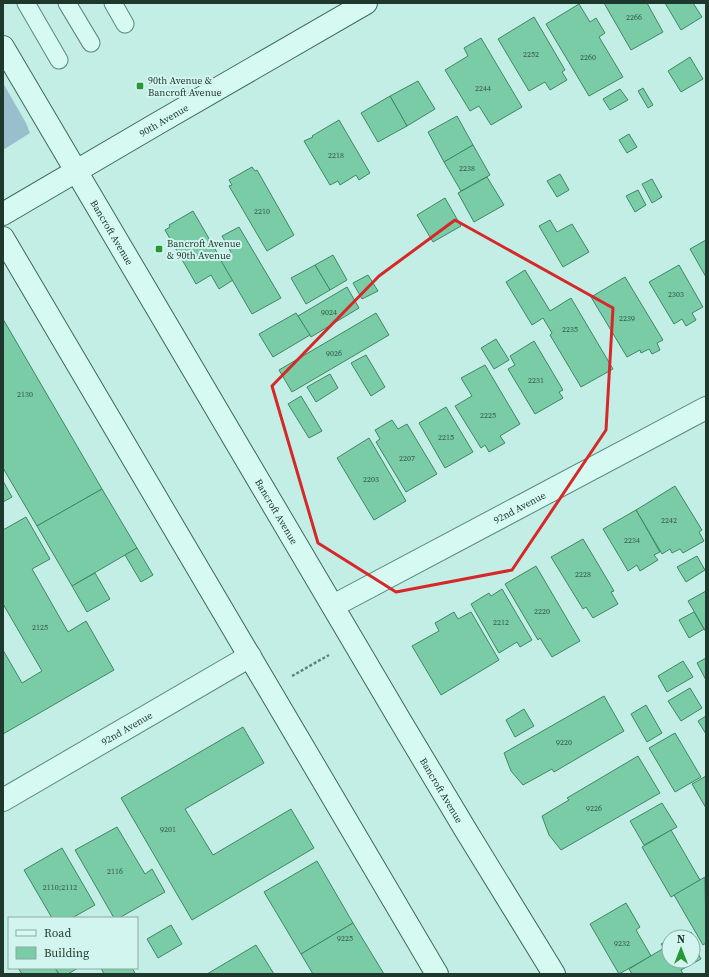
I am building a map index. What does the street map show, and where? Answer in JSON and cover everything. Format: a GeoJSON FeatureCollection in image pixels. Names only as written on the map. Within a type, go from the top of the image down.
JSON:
{"type":"FeatureCollection","features":[{"type":"Feature","properties":{"kind":"main road","name":"90th Avenue"},"geometry":{"type":"LineString","coordinates":[[3,214],[366,3]]}},
{"type":"Feature","properties":{"kind":"main road","name":"Bancroft Avenue"},"geometry":{"type":"LineString","coordinates":[[3,47],[465,829],[554,974]]}},
{"type":"Feature","properties":{"kind":"main road"},"geometry":{"type":"LineString","coordinates":[[3,238],[437,974]]}},
{"type":"Feature","properties":{"kind":"main road","name":"92nd Avenue"},"geometry":{"type":"LineString","coordinates":[[333,606],[704,414]]}},
{"type":"Feature","properties":{"kind":"main road","name":"92nd Avenue"},"geometry":{"type":"LineString","coordinates":[[3,800],[250,656]]}},
{"type":"Feature","properties":{"kind":"lane"},"geometry":{"type":"LineString","coordinates":[[26,3],[59,60]]}},
{"type":"Feature","properties":{"kind":"lane"},"geometry":{"type":"LineString","coordinates":[[67,3],[91,43]]}},
{"type":"Feature","properties":{"kind":"lane"},"geometry":{"type":"LineString","coordinates":[[113,3],[125,24]]}},
{"type":"Feature","properties":{"kind":"path"},"geometry":{"type":"LineString","coordinates":[[268,688],[354,642]]}},
{"type":"Feature","properties":{"kind":"highlighted area"},"geometry":{"type":"Polygon","coordinates":[[[455,220],[613,308],[606,430],[512,570],[396,592],[318,543],[272,386],[379,276],[455,220]]]}},
{"type":"Feature","properties":{"kind":"shaded area"},"geometry":{"type":"Polygon","coordinates":[[[3,83],[26,123],[30,133],[3,150],[3,83]]]}},
{"type":"Feature","properties":{"kind":"building"},"geometry":{"type":"Polygon","coordinates":[[[604,3],[647,3],[663,32],[631,50],[604,3]]]}},
{"type":"Feature","properties":{"kind":"building"},"geometry":{"type":"Polygon","coordinates":[[[665,3],[693,3],[702,17],[681,30],[665,3]]]}},
{"type":"Feature","properties":{"kind":"building"},"geometry":{"type":"Polygon","coordinates":[[[579,4],[590,22],[596,18],[605,33],[599,37],[623,77],[589,96],[546,24],[579,4]]]}},
{"type":"Feature","properties":{"kind":"building"},"geometry":{"type":"Polygon","coordinates":[[[534,17],[565,70],[562,72],[567,80],[550,90],[545,82],[529,91],[498,39],[534,17]]]}},
{"type":"Feature","properties":{"kind":"building"},"geometry":{"type":"Polygon","coordinates":[[[481,38],[522,107],[491,125],[479,106],[470,111],[445,70],[468,56],[464,48],[481,38]]]}},
{"type":"Feature","properties":{"kind":"building"},"geometry":{"type":"Polygon","coordinates":[[[690,57],[703,79],[681,92],[668,71],[690,57]]]}},
{"type":"Feature","properties":{"kind":"building"},"geometry":{"type":"Polygon","coordinates":[[[418,81],[435,109],[407,126],[390,96],[418,81]]]}},
{"type":"Feature","properties":{"kind":"building"},"geometry":{"type":"Polygon","coordinates":[[[643,88],[653,105],[648,108],[638,91],[643,88]]]}},
{"type":"Feature","properties":{"kind":"building"},"geometry":{"type":"Polygon","coordinates":[[[620,89],[628,100],[610,110],[603,99],[620,89]]]}},
{"type":"Feature","properties":{"kind":"building"},"geometry":{"type":"Polygon","coordinates":[[[390,96],[407,126],[378,142],[361,113],[390,96]]]}},
{"type":"Feature","properties":{"kind":"building"},"geometry":{"type":"Polygon","coordinates":[[[457,116],[473,145],[444,162],[428,132],[457,116]]]}},
{"type":"Feature","properties":{"kind":"building"},"geometry":{"type":"Polygon","coordinates":[[[339,120],[370,173],[359,180],[356,175],[340,185],[338,181],[330,185],[304,141],[313,137],[312,136],[339,120]]]}},
{"type":"Feature","properties":{"kind":"building"},"geometry":{"type":"Polygon","coordinates":[[[629,134],[637,147],[627,153],[619,140],[629,134]]]}},
{"type":"Feature","properties":{"kind":"building"},"geometry":{"type":"Polygon","coordinates":[[[473,145],[490,175],[461,191],[444,162],[473,145]]]}},
{"type":"Feature","properties":{"kind":"building"},"geometry":{"type":"Polygon","coordinates":[[[252,167],[255,171],[257,170],[294,235],[267,251],[229,186],[232,185],[229,180],[252,167]]]}},
{"type":"Feature","properties":{"kind":"building"},"geometry":{"type":"Polygon","coordinates":[[[560,174],[569,190],[557,197],[547,181],[560,174]]]}},
{"type":"Feature","properties":{"kind":"building"},"geometry":{"type":"Polygon","coordinates":[[[487,177],[504,205],[474,222],[458,193],[487,177]]]}},
{"type":"Feature","properties":{"kind":"building"},"geometry":{"type":"Polygon","coordinates":[[[652,179],[662,197],[652,203],[642,184],[652,179]]]}},
{"type":"Feature","properties":{"kind":"building"},"geometry":{"type":"Polygon","coordinates":[[[638,190],[646,205],[635,212],[626,196],[638,190]]]}},
{"type":"Feature","properties":{"kind":"building"},"geometry":{"type":"Polygon","coordinates":[[[445,198],[461,226],[433,242],[417,215],[445,198]]]}},
{"type":"Feature","properties":{"kind":"building"},"geometry":{"type":"Polygon","coordinates":[[[193,211],[233,280],[219,289],[211,275],[196,284],[165,230],[170,227],[169,225],[193,211]]]}},
{"type":"Feature","properties":{"kind":"building"},"geometry":{"type":"Polygon","coordinates":[[[550,220],[557,232],[572,224],[589,252],[563,267],[539,226],[550,220]]]}},
{"type":"Feature","properties":{"kind":"building"},"geometry":{"type":"Polygon","coordinates":[[[239,227],[281,298],[252,314],[220,259],[231,252],[222,236],[239,227]]]}},
{"type":"Feature","properties":{"kind":"building"},"geometry":{"type":"Polygon","coordinates":[[[706,240],[706,277],[690,249],[706,240]]]}},
{"type":"Feature","properties":{"kind":"building"},"geometry":{"type":"Polygon","coordinates":[[[333,255],[347,280],[330,290],[315,265],[333,255]]]}},
{"type":"Feature","properties":{"kind":"building"},"geometry":{"type":"Polygon","coordinates":[[[315,265],[330,290],[306,304],[291,278],[315,265]]]}},
{"type":"Feature","properties":{"kind":"building"},"geometry":{"type":"Polygon","coordinates":[[[679,265],[703,307],[692,313],[696,320],[686,326],[682,319],[674,324],[649,282],[679,265]]]}},
{"type":"Feature","properties":{"kind":"building"},"geometry":{"type":"Polygon","coordinates":[[[525,270],[550,311],[571,298],[613,369],[581,387],[550,335],[552,333],[543,318],[532,325],[506,282],[525,270]]]}},
{"type":"Feature","properties":{"kind":"building"},"geometry":{"type":"Polygon","coordinates":[[[368,275],[378,291],[362,299],[353,283],[368,275]]]}},
{"type":"Feature","properties":{"kind":"building"},"geometry":{"type":"Polygon","coordinates":[[[625,277],[663,340],[657,343],[660,350],[652,354],[649,349],[641,353],[640,350],[627,357],[591,297],[625,277]]]}},
{"type":"Feature","properties":{"kind":"building"},"geometry":{"type":"Polygon","coordinates":[[[347,287],[359,308],[311,337],[298,316],[347,287]]]}},
{"type":"Feature","properties":{"kind":"building"},"geometry":{"type":"Polygon","coordinates":[[[296,313],[310,335],[273,357],[259,334],[296,313]]]}},
{"type":"Feature","properties":{"kind":"building"},"geometry":{"type":"Polygon","coordinates":[[[376,313],[389,335],[292,392],[279,370],[376,313]]]}},
{"type":"Feature","properties":{"kind":"building"},"geometry":{"type":"Polygon","coordinates":[[[3,319],[102,489],[37,526],[3,468],[3,319]]]}},
{"type":"Feature","properties":{"kind":"building"},"geometry":{"type":"Polygon","coordinates":[[[496,339],[509,360],[494,369],[481,348],[496,339]]]}},
{"type":"Feature","properties":{"kind":"building"},"geometry":{"type":"Polygon","coordinates":[[[534,341],[563,390],[559,392],[563,398],[535,414],[508,369],[515,365],[510,356],[534,341]]]}},
{"type":"Feature","properties":{"kind":"building"},"geometry":{"type":"Polygon","coordinates":[[[366,355],[385,387],[371,396],[351,363],[366,355]]]}},
{"type":"Feature","properties":{"kind":"building"},"geometry":{"type":"Polygon","coordinates":[[[485,365],[520,424],[500,436],[505,443],[489,452],[485,445],[481,448],[455,406],[472,396],[461,378],[485,365]]]}},
{"type":"Feature","properties":{"kind":"building"},"geometry":{"type":"Polygon","coordinates":[[[330,374],[338,388],[316,402],[307,387],[330,374]]]}},
{"type":"Feature","properties":{"kind":"building"},"geometry":{"type":"Polygon","coordinates":[[[301,396],[322,431],[309,438],[288,404],[301,396]]]}},
{"type":"Feature","properties":{"kind":"building"},"geometry":{"type":"Polygon","coordinates":[[[446,407],[473,452],[445,468],[419,423],[446,407]]]}},
{"type":"Feature","properties":{"kind":"building"},"geometry":{"type":"Polygon","coordinates":[[[392,420],[398,429],[407,424],[437,474],[406,492],[376,442],[380,439],[375,430],[392,420]]]}},
{"type":"Feature","properties":{"kind":"building"},"geometry":{"type":"Polygon","coordinates":[[[369,438],[406,501],[374,520],[337,458],[369,438]]]}},
{"type":"Feature","properties":{"kind":"building"},"geometry":{"type":"Polygon","coordinates":[[[3,481],[12,497],[3,502],[3,481]]]}},
{"type":"Feature","properties":{"kind":"building"},"geometry":{"type":"Polygon","coordinates":[[[675,486],[702,530],[699,532],[704,541],[683,553],[680,549],[672,553],[670,549],[662,554],[636,510],[675,486]]]}},
{"type":"Feature","properties":{"kind":"building"},"geometry":{"type":"Polygon","coordinates":[[[102,489],[137,548],[72,586],[37,526],[102,489]]]}},
{"type":"Feature","properties":{"kind":"building"},"geometry":{"type":"Polygon","coordinates":[[[636,510],[660,552],[654,555],[658,560],[640,571],[637,565],[628,571],[603,529],[636,510]]]}},
{"type":"Feature","properties":{"kind":"building"},"geometry":{"type":"Polygon","coordinates":[[[26,517],[50,559],[32,569],[68,632],[86,621],[114,670],[3,734],[3,650],[22,683],[42,671],[3,604],[3,530],[26,517]]]}},
{"type":"Feature","properties":{"kind":"building"},"geometry":{"type":"Polygon","coordinates":[[[583,539],[614,591],[611,592],[618,604],[593,618],[586,607],[583,609],[551,557],[583,539]]]}},
{"type":"Feature","properties":{"kind":"building"},"geometry":{"type":"Polygon","coordinates":[[[137,548],[153,575],[141,582],[125,555],[137,548]]]}},
{"type":"Feature","properties":{"kind":"building"},"geometry":{"type":"Polygon","coordinates":[[[697,556],[705,570],[686,582],[677,567],[697,556]]]}},
{"type":"Feature","properties":{"kind":"building"},"geometry":{"type":"Polygon","coordinates":[[[536,566],[580,641],[552,657],[540,638],[538,640],[505,584],[536,566]]]}},
{"type":"Feature","properties":{"kind":"building"},"geometry":{"type":"Polygon","coordinates":[[[95,573],[110,599],[87,612],[72,586],[95,573]]]}},
{"type":"Feature","properties":{"kind":"building"},"geometry":{"type":"Polygon","coordinates":[[[502,589],[532,640],[520,647],[517,642],[499,653],[471,604],[489,593],[491,596],[502,589]]]}},
{"type":"Feature","properties":{"kind":"building"},"geometry":{"type":"Polygon","coordinates":[[[706,591],[706,632],[688,601],[706,591]]]}},
{"type":"Feature","properties":{"kind":"building"},"geometry":{"type":"Polygon","coordinates":[[[454,612],[458,619],[471,612],[499,660],[441,695],[412,646],[439,631],[435,623],[454,612]]]}},
{"type":"Feature","properties":{"kind":"building"},"geometry":{"type":"Polygon","coordinates":[[[694,612],[704,629],[689,638],[679,620],[694,612]]]}},
{"type":"Feature","properties":{"kind":"building"},"geometry":{"type":"Polygon","coordinates":[[[706,658],[706,680],[697,663],[706,658]]]}},
{"type":"Feature","properties":{"kind":"building"},"geometry":{"type":"Polygon","coordinates":[[[683,661],[693,677],[667,692],[658,676],[683,661]]]}},
{"type":"Feature","properties":{"kind":"building"},"geometry":{"type":"Polygon","coordinates":[[[690,688],[702,708],[681,721],[668,701],[690,688]]]}},
{"type":"Feature","properties":{"kind":"building"},"geometry":{"type":"Polygon","coordinates":[[[604,696],[624,731],[554,772],[552,769],[523,785],[511,771],[504,753],[604,696]]]}},
{"type":"Feature","properties":{"kind":"building"},"geometry":{"type":"Polygon","coordinates":[[[646,705],[662,733],[647,742],[631,714],[646,705]]]}},
{"type":"Feature","properties":{"kind":"building"},"geometry":{"type":"Polygon","coordinates":[[[524,709],[534,726],[515,737],[506,720],[524,709]]]}},
{"type":"Feature","properties":{"kind":"building"},"geometry":{"type":"Polygon","coordinates":[[[706,716],[706,734],[698,721],[706,716]]]}},
{"type":"Feature","properties":{"kind":"building"},"geometry":{"type":"Polygon","coordinates":[[[243,727],[264,763],[185,809],[213,855],[291,809],[314,848],[192,920],[121,798],[243,727]]]}},
{"type":"Feature","properties":{"kind":"building"},"geometry":{"type":"Polygon","coordinates":[[[675,733],[701,777],[675,792],[649,748],[675,733]]]}},
{"type":"Feature","properties":{"kind":"building"},"geometry":{"type":"Polygon","coordinates":[[[638,756],[660,793],[561,850],[549,835],[542,816],[569,800],[567,798],[638,756]]]}},
{"type":"Feature","properties":{"kind":"building"},"geometry":{"type":"Polygon","coordinates":[[[706,776],[706,808],[692,784],[706,776]]]}},
{"type":"Feature","properties":{"kind":"building"},"geometry":{"type":"Polygon","coordinates":[[[662,803],[677,827],[644,845],[630,821],[662,803]]]}},
{"type":"Feature","properties":{"kind":"building"},"geometry":{"type":"Polygon","coordinates":[[[117,827],[145,874],[152,869],[165,892],[121,917],[113,917],[75,850],[117,827]]]}},
{"type":"Feature","properties":{"kind":"building"},"geometry":{"type":"Polygon","coordinates":[[[671,830],[700,880],[671,897],[642,847],[671,830]]]}},
{"type":"Feature","properties":{"kind":"building"},"geometry":{"type":"Polygon","coordinates":[[[62,848],[95,905],[74,917],[51,917],[24,870],[62,848]]]}},
{"type":"Feature","properties":{"kind":"building"},"geometry":{"type":"Polygon","coordinates":[[[317,861],[353,923],[301,954],[264,892],[317,861]]]}},
{"type":"Feature","properties":{"kind":"building"},"geometry":{"type":"Polygon","coordinates":[[[705,877],[706,943],[703,945],[701,942],[701,929],[694,929],[674,895],[705,877]]]}},
{"type":"Feature","properties":{"kind":"building"},"geometry":{"type":"Polygon","coordinates":[[[626,903],[640,927],[636,930],[651,956],[619,974],[590,924],[626,903]]]}},
{"type":"Feature","properties":{"kind":"building"},"geometry":{"type":"Polygon","coordinates":[[[353,923],[384,974],[313,974],[301,954],[353,923]]]}},
{"type":"Feature","properties":{"kind":"building"},"geometry":{"type":"Polygon","coordinates":[[[171,925],[182,944],[158,958],[147,939],[171,925]]]}},
{"type":"Feature","properties":{"kind":"building"},"geometry":{"type":"Polygon","coordinates":[[[256,945],[274,974],[207,974],[256,945]]]}},
{"type":"Feature","properties":{"kind":"building"},"geometry":{"type":"Polygon","coordinates":[[[661,950],[661,969],[683,969],[681,970],[683,974],[632,974],[629,969],[661,950]]]}},
{"type":"Feature","properties":{"kind":"building"},"geometry":{"type":"Polygon","coordinates":[[[19,969],[56,969],[59,974],[22,974],[19,969]]]}},
{"type":"Feature","properties":{"kind":"building"},"geometry":{"type":"Polygon","coordinates":[[[56,969],[76,969],[68,974],[59,974],[56,969]]]}},
{"type":"Feature","properties":{"kind":"building"},"geometry":{"type":"Polygon","coordinates":[[[102,969],[133,969],[135,973],[133,974],[104,974],[102,969]]]}},
{"type":"Feature","properties":{"kind":"place","name":"90th Avenue & Bancroft Avenue"},"geometry":{"type":"Point","coordinates":[140,86]}},
{"type":"Feature","properties":{"kind":"place","name":"Bancroft Avenue & 90th Avenue"},"geometry":{"type":"Point","coordinates":[159,249]}}]}
